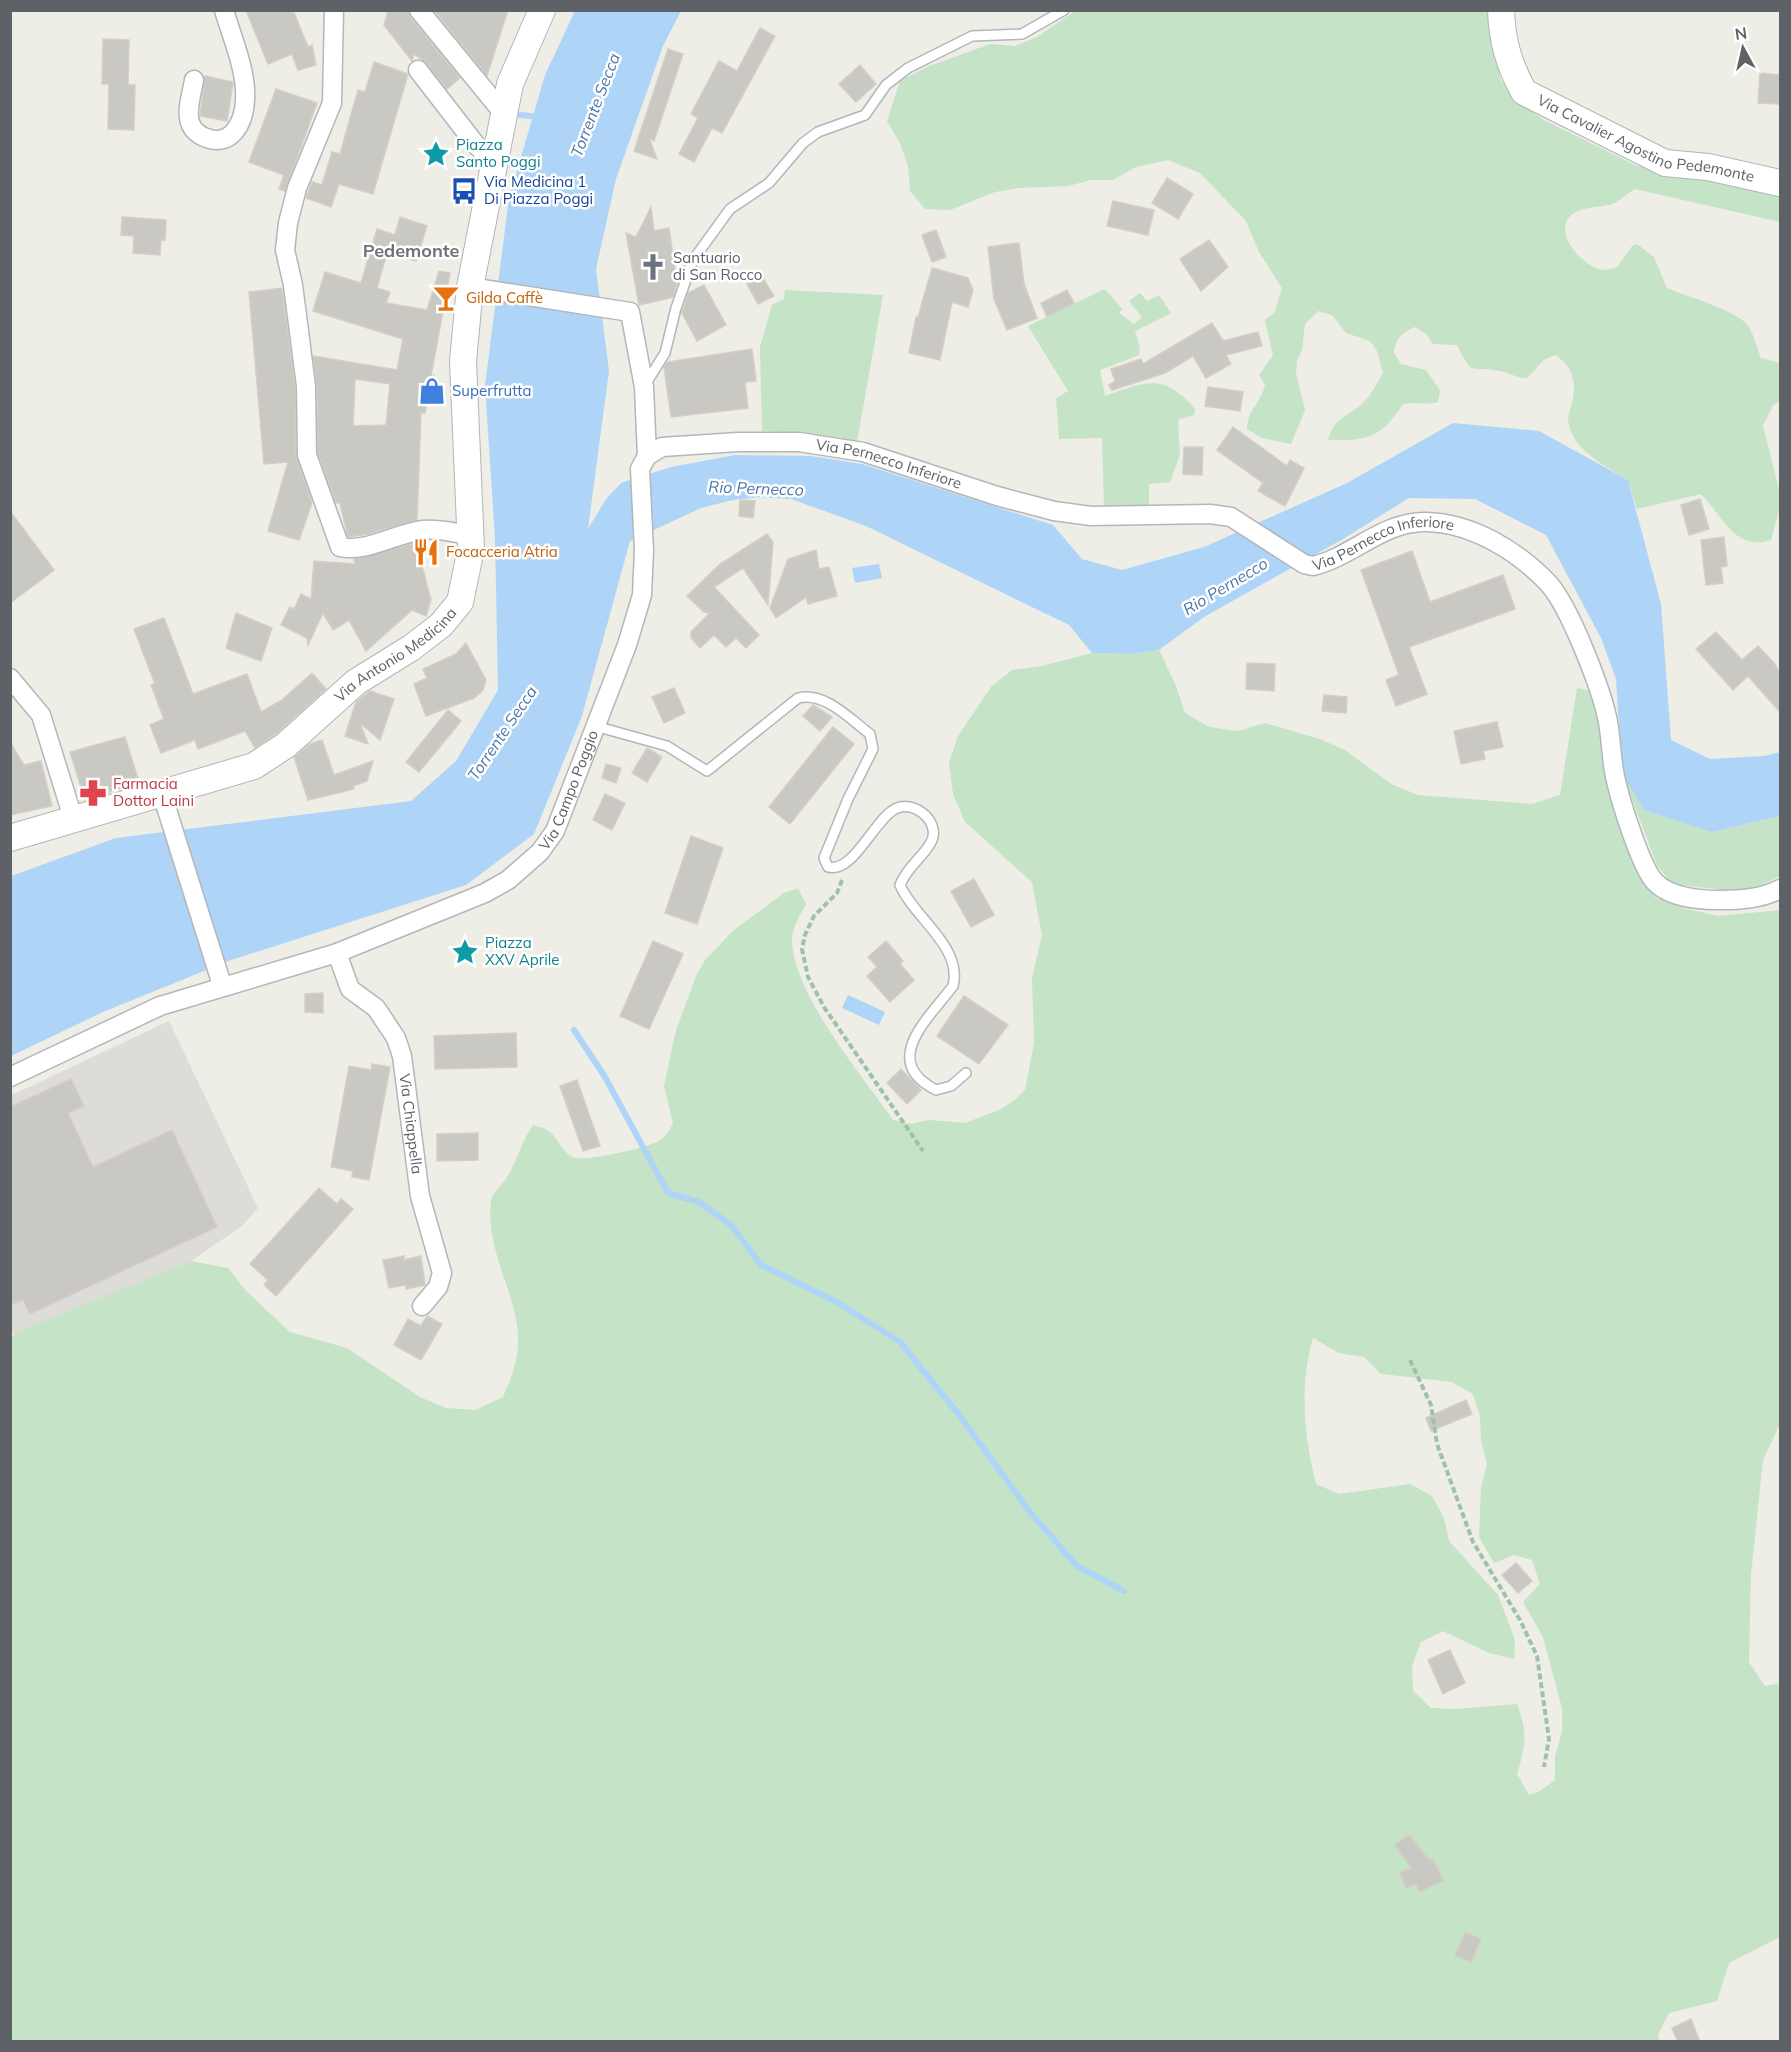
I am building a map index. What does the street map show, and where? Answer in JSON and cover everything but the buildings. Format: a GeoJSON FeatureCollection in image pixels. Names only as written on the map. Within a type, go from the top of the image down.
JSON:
{"type":"FeatureCollection","features":[{"type":"Feature","properties":{"kind":"main road","name":"Via Antonio Medicina"},"geometry":{"type":"LineString","coordinates":[[10,838],[73,818],[166,806],[255,766],[286,745],[356,682],[411,648],[441,625],[460,602],[467,577],[470,535],[463,361],[510,84],[542,10]]}},
{"type":"Feature","properties":{"kind":"main road","name":"Via Cavalier Agostino Pedemonte"},"geometry":{"type":"LineString","coordinates":[[1501,10],[1502,38],[1512,69],[1524,92],[1665,163],[1708,167],[1780,183]]}},
{"type":"Feature","properties":{"kind":"street"},"geometry":{"type":"LineString","coordinates":[[194,80],[189,115],[191,126],[200,136],[209,140],[221,141],[230,138],[242,118],[246,99],[237,55],[224,10]]}},
{"type":"Feature","properties":{"kind":"street"},"geometry":{"type":"LineString","coordinates":[[334,10],[332,102],[297,188],[288,223],[285,250],[293,285],[306,386],[307,455],[340,547],[349,549],[425,530],[470,535]]}},
{"type":"Feature","properties":{"kind":"street"},"geometry":{"type":"LineString","coordinates":[[419,10],[504,114]]}},
{"type":"Feature","properties":{"kind":"street"},"geometry":{"type":"LineString","coordinates":[[418,70],[476,145],[496,163]]}},
{"type":"Feature","properties":{"kind":"street","name":"Via Campo Poggio"},"geometry":{"type":"LineString","coordinates":[[10,1077],[160,1005],[221,979],[337,953],[485,893],[508,880],[540,852],[555,831],[627,645],[642,595],[644,387],[630,312],[476,288]]}},
{"type":"Feature","properties":{"kind":"street","name":"Via Pernecco Inferiore"},"geometry":{"type":"LineString","coordinates":[[643,463],[662,447],[738,442],[799,442],[863,452],[997,496],[1054,511],[1091,516],[1210,514],[1231,517],[1304,564],[1323,563],[1359,543],[1396,527],[1423,522],[1451,524],[1493,541],[1519,557],[1550,586],[1562,606],[1581,648],[1607,717],[1614,774],[1646,870],[1656,883],[1676,895],[1707,900],[1741,900],[1771,894],[1780,889]]}},
{"type":"Feature","properties":{"kind":"street"},"geometry":{"type":"LineString","coordinates":[[10,678],[41,715],[73,818]]}},
{"type":"Feature","properties":{"kind":"street"},"geometry":{"type":"LineString","coordinates":[[166,806],[221,979]]}},
{"type":"Feature","properties":{"kind":"street","name":"Via Chiappella"},"geometry":{"type":"LineString","coordinates":[[337,953],[350,989],[376,1008],[396,1038],[402,1056],[420,1196],[442,1273],[438,1287],[422,1306]]}},
{"type":"Feature","properties":{"kind":"lane"},"geometry":{"type":"LineString","coordinates":[[644,387],[665,353],[676,308],[693,260],[730,209],[770,183],[804,143],[818,132],[865,115],[886,85],[908,68],[972,36],[1022,34],[1064,10]]}},
{"type":"Feature","properties":{"kind":"lane"},"geometry":{"type":"LineString","coordinates":[[595,726],[667,747],[707,771],[798,698],[810,694],[821,698],[870,734],[873,749],[848,799],[824,858],[828,867],[835,869],[846,865],[888,813],[898,807],[911,806],[924,813],[933,828],[932,840],[906,870],[900,885],[906,899],[948,951],[956,968],[953,986],[911,1042],[908,1054],[913,1071],[924,1084],[936,1090],[951,1086],[966,1073]]}},
{"type":"Feature","properties":{"kind":"path"},"geometry":{"type":"LineString","coordinates":[[846,865],[837,893],[814,916],[805,935],[802,949],[808,977],[824,1007],[923,1151]]}},
{"type":"Feature","properties":{"kind":"path"},"geometry":{"type":"LineString","coordinates":[[1410,1360],[1431,1405],[1437,1444],[1473,1542],[1520,1620],[1537,1656],[1549,1739],[1544,1767]]}},
{"type":"Feature","properties":{"kind":"shaded area"},"geometry":{"type":"Polygon","coordinates":[[[169,1021],[258,1208],[242,1226],[191,1261],[11,1335],[10,1096],[169,1021]]]}},
{"type":"Feature","properties":{"kind":"green space"},"geometry":{"type":"Polygon","coordinates":[[[1075,11],[1487,11],[1501,80],[1518,102],[1544,120],[1637,166],[1780,193],[1780,222],[1635,189],[1612,204],[1576,212],[1568,219],[1565,227],[1569,243],[1574,251],[1588,264],[1603,270],[1617,267],[1632,246],[1637,244],[1654,257],[1667,288],[1734,315],[1749,327],[1761,358],[1780,363],[1780,402],[1773,405],[1763,426],[1780,494],[1780,507],[1771,540],[1748,541],[1739,537],[1701,494],[1637,509],[1628,480],[1593,458],[1573,435],[1568,418],[1574,391],[1573,379],[1565,363],[1555,355],[1544,360],[1527,378],[1500,371],[1474,368],[1467,363],[1457,345],[1433,344],[1426,334],[1415,327],[1400,337],[1394,353],[1401,364],[1426,370],[1440,390],[1438,402],[1403,404],[1380,431],[1372,435],[1353,440],[1328,440],[1338,421],[1364,402],[1383,373],[1377,351],[1370,341],[1346,333],[1332,315],[1318,311],[1305,324],[1302,350],[1297,361],[1296,374],[1305,410],[1291,444],[1262,438],[1247,429],[1249,417],[1265,385],[1259,375],[1273,355],[1265,320],[1275,312],[1282,288],[1259,252],[1246,221],[1200,173],[1168,160],[1136,167],[1113,180],[1091,180],[1068,186],[1019,188],[995,192],[950,210],[925,209],[910,191],[908,166],[900,143],[887,121],[900,81],[927,67],[990,44],[1015,46],[1037,37],[1075,11]]]}},
{"type":"Feature","properties":{"kind":"green space"},"geometry":{"type":"Polygon","coordinates":[[[1105,289],[1122,309],[1119,313],[1134,324],[1142,317],[1129,301],[1140,293],[1147,301],[1159,295],[1171,313],[1135,331],[1140,348],[1139,355],[1100,370],[1105,396],[1153,383],[1173,389],[1195,409],[1194,415],[1178,420],[1180,455],[1170,482],[1149,484],[1149,510],[1104,508],[1102,438],[1059,439],[1056,398],[1068,391],[1028,326],[1105,289]]]}},
{"type":"Feature","properties":{"kind":"green space"},"geometry":{"type":"Polygon","coordinates":[[[785,290],[883,295],[857,442],[801,433],[762,431],[760,347],[772,305],[784,299],[785,290]]]}},
{"type":"Feature","properties":{"kind":"green space"},"geometry":{"type":"Polygon","coordinates":[[[1159,650],[1176,686],[1185,713],[1209,727],[1238,731],[1265,723],[1320,739],[1345,750],[1391,784],[1418,795],[1532,804],[1560,795],[1577,688],[1590,691],[1599,728],[1602,759],[1619,819],[1643,880],[1655,897],[1687,909],[1718,916],[1780,910],[1780,1424],[1763,1460],[1751,1575],[1749,1662],[1765,1686],[1780,1683],[1780,1937],[1729,1963],[1717,2001],[1669,2013],[1658,2035],[1660,2041],[11,2042],[11,1338],[17,1332],[191,1261],[228,1268],[246,1291],[290,1332],[347,1348],[420,1397],[446,1408],[475,1410],[503,1397],[516,1358],[517,1326],[493,1239],[491,1201],[509,1174],[529,1131],[533,1125],[548,1131],[564,1151],[576,1158],[620,1153],[647,1146],[662,1139],[673,1123],[664,1086],[676,1030],[696,976],[705,960],[734,930],[784,893],[798,888],[806,904],[794,927],[792,942],[796,964],[805,987],[832,1035],[893,1120],[911,1124],[929,1120],[965,1123],[999,1110],[1015,1100],[1025,1090],[1034,1043],[1032,978],[1042,935],[1032,882],[965,822],[953,794],[949,763],[958,736],[991,687],[1012,670],[1042,666],[1092,653],[1132,654],[1159,650]],[[1313,1338],[1306,1374],[1305,1411],[1308,1448],[1316,1484],[1339,1494],[1410,1484],[1432,1496],[1444,1518],[1449,1541],[1498,1595],[1515,1640],[1514,1659],[1489,1653],[1443,1631],[1421,1642],[1412,1666],[1413,1691],[1431,1708],[1456,1709],[1517,1704],[1523,1723],[1524,1739],[1517,1774],[1529,1795],[1540,1791],[1555,1780],[1555,1756],[1562,1732],[1562,1708],[1543,1637],[1523,1602],[1540,1584],[1532,1560],[1514,1555],[1494,1563],[1479,1537],[1481,1488],[1487,1464],[1481,1440],[1480,1416],[1473,1394],[1452,1382],[1381,1374],[1364,1357],[1339,1353],[1313,1338]]]}},
{"type":"Feature","properties":{"kind":"green space"},"geometry":{"type":"Polygon","coordinates":[[[1622,773],[1712,832],[1780,816],[1780,876],[1755,888],[1733,891],[1672,884],[1657,865],[1622,773]]]}},
{"type":"Feature","properties":{"kind":"water"},"geometry":{"type":"Polygon","coordinates":[[[575,11],[681,11],[663,46],[616,179],[596,269],[609,371],[588,529],[606,499],[621,483],[671,467],[735,455],[811,456],[862,464],[1053,525],[1082,559],[1122,570],[1204,547],[1347,483],[1453,423],[1539,431],[1628,480],[1661,604],[1671,740],[1710,759],[1764,756],[1780,752],[1780,816],[1712,832],[1644,810],[1622,773],[1616,679],[1601,638],[1546,535],[1475,499],[1409,498],[1343,539],[1204,617],[1159,650],[1132,654],[1092,653],[1069,625],[866,526],[791,499],[761,497],[733,500],[701,508],[630,541],[582,716],[534,834],[466,885],[231,960],[103,1012],[11,1056],[11,876],[116,838],[411,801],[456,761],[498,690],[495,539],[485,385],[509,198],[545,75],[575,11]]]}},
{"type":"Feature","properties":{"kind":"water"},"geometry":{"type":"Polygon","coordinates":[[[879,564],[882,578],[855,583],[852,568],[879,564]]]}},
{"type":"Feature","properties":{"kind":"water"},"geometry":{"type":"Polygon","coordinates":[[[848,995],[885,1012],[879,1025],[842,1008],[848,995]]]}},
{"type":"Feature","properties":{"kind":"waterway"},"geometry":{"type":"LineString","coordinates":[[520,115],[540,117]]}},
{"type":"Feature","properties":{"kind":"waterway"},"geometry":{"type":"LineString","coordinates":[[574,1030],[605,1077],[668,1193],[699,1202],[732,1226],[761,1265],[837,1302],[900,1342],[960,1416],[1029,1511],[1077,1566],[1124,1591]]}},
{"type":"Feature","properties":{"kind":"place","name":"Piazza Santo Poggi"},"geometry":{"type":"Point","coordinates":[436,154]}},
{"type":"Feature","properties":{"kind":"place","name":"Via Medicina 1 Di Piazza Poggi"},"geometry":{"type":"Point","coordinates":[464,191]}},
{"type":"Feature","properties":{"kind":"place","name":"Santuario di San Rocco"},"geometry":{"type":"Point","coordinates":[653,267]}},
{"type":"Feature","properties":{"kind":"place","name":"Gilda Caffè"},"geometry":{"type":"Point","coordinates":[446,298]}},
{"type":"Feature","properties":{"kind":"place","name":"Superfrutta"},"geometry":{"type":"Point","coordinates":[432,391]}},
{"type":"Feature","properties":{"kind":"place","name":"Focacceria Atria"},"geometry":{"type":"Point","coordinates":[426,552]}},
{"type":"Feature","properties":{"kind":"place","name":"Farmacia Dottor Laini"},"geometry":{"type":"Point","coordinates":[93,793]}},
{"type":"Feature","properties":{"kind":"place","name":"Piazza XXV Aprile"},"geometry":{"type":"Point","coordinates":[465,952]}},
{"type":"Feature","properties":{"kind":"district","name":"Pedemonte"},"geometry":{"type":"Point","coordinates":[411,251]}},
{"type":"Feature","properties":{"kind":"water label","name":"Torrente Secca"},"geometry":{"type":"Point","coordinates":[595,105]}},
{"type":"Feature","properties":{"kind":"water label","name":"Rio Pernecco"},"geometry":{"type":"Point","coordinates":[756,488]}},
{"type":"Feature","properties":{"kind":"water label","name":"Rio Pernecco"},"geometry":{"type":"Point","coordinates":[1225,586]}},
{"type":"Feature","properties":{"kind":"water label","name":"Torrente Secca"},"geometry":{"type":"Point","coordinates":[502,733]}}]}
